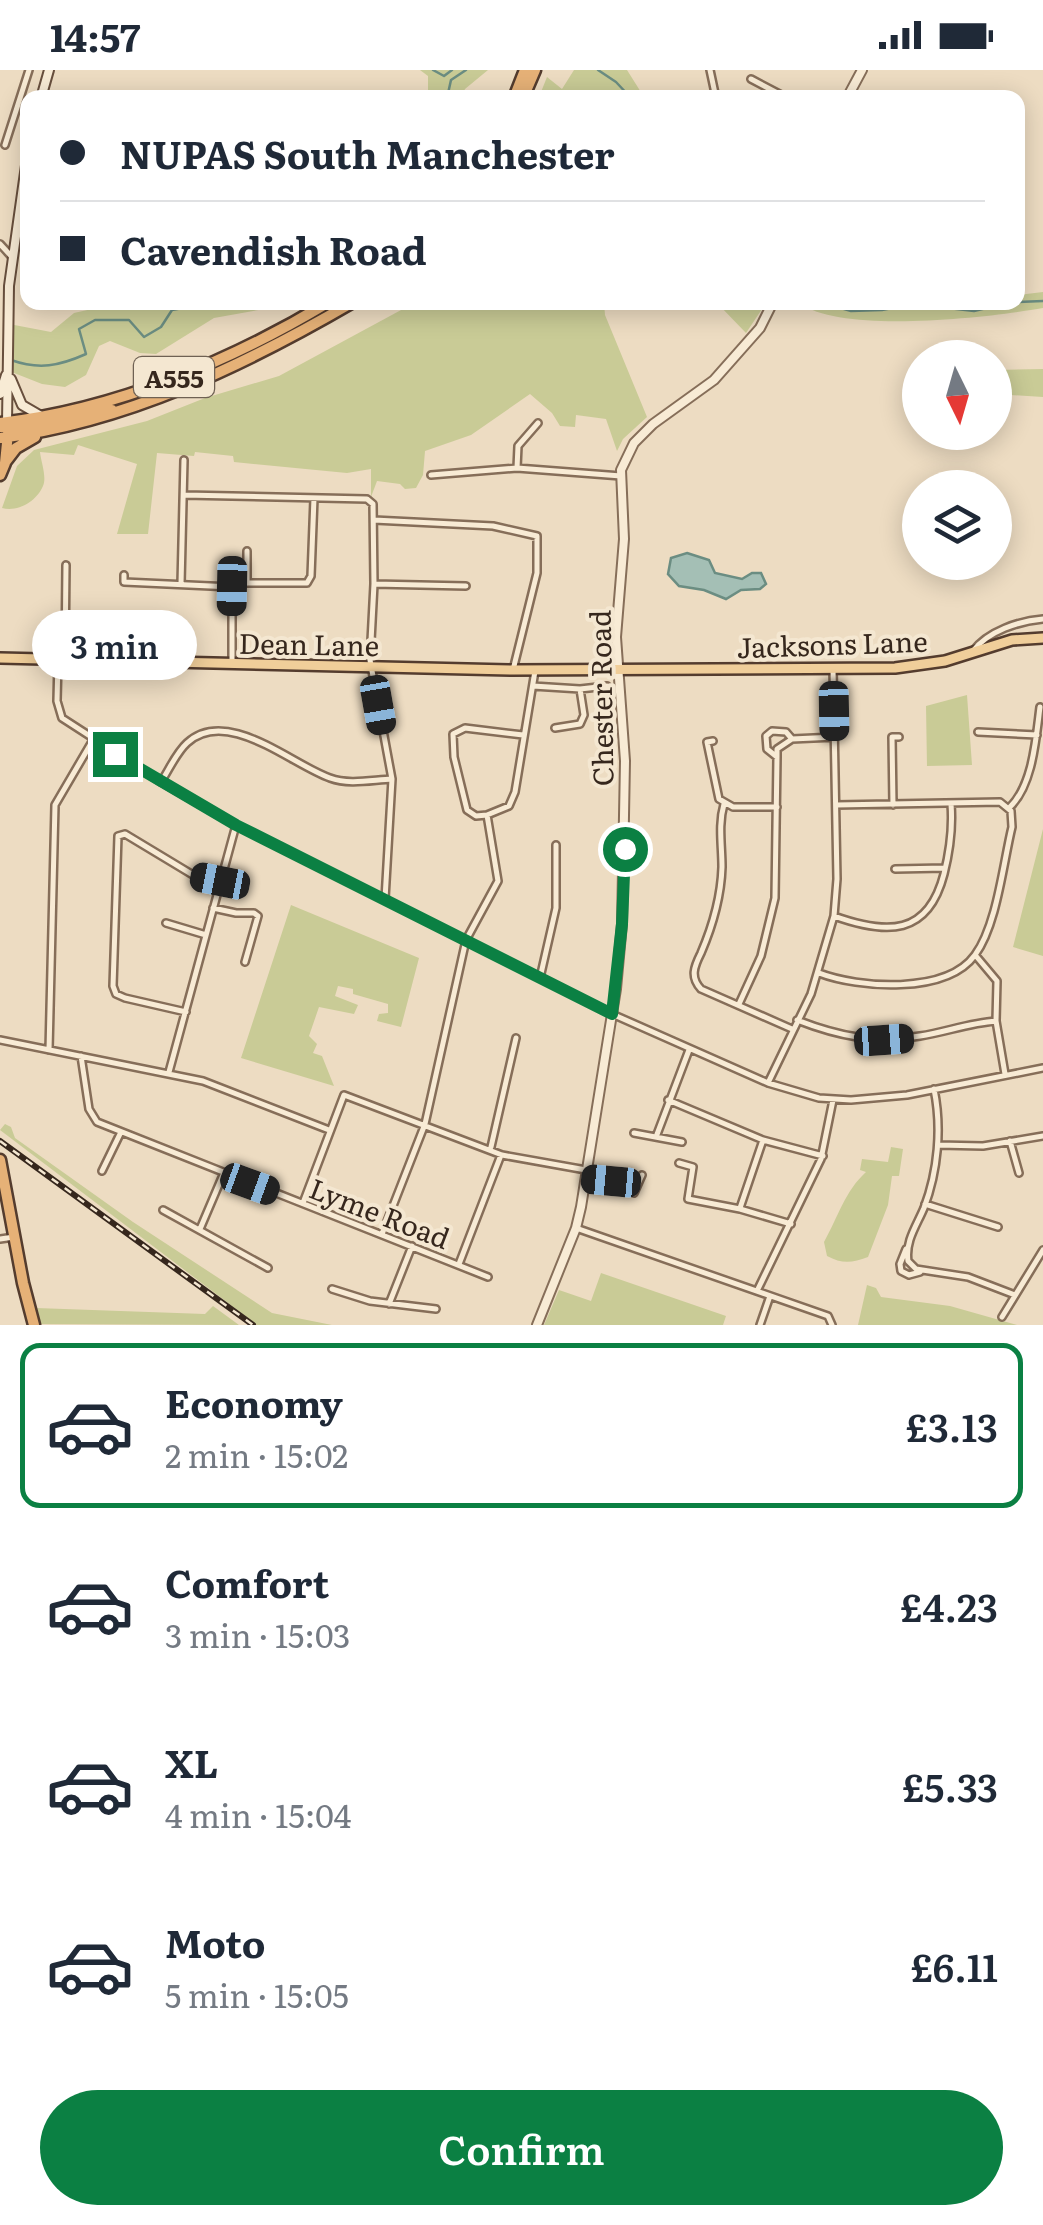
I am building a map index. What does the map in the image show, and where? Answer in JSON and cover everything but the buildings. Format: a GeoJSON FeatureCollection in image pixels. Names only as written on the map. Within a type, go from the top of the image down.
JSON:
{"type":"FeatureCollection","features":[{"type":"Feature","properties":{"kind":"highway","name":"A555"},"geometry":{"type":"LineString","coordinates":[[2,429],[165,380],[314,310]]}},
{"type":"Feature","properties":{"kind":"highway","name":"A555"},"geometry":{"type":"LineString","coordinates":[[2,429],[44,432],[133,408],[226,368],[338,310]]}},
{"type":"Feature","properties":{"kind":"highway"},"geometry":{"type":"LineString","coordinates":[[5,463],[2,429],[133,408]]}},
{"type":"Feature","properties":{"kind":"highway"},"geometry":{"type":"LineString","coordinates":[[0,475],[19,446],[44,432]]}},
{"type":"Feature","properties":{"kind":"highway"},"geometry":{"type":"LineString","coordinates":[[0,1160],[34,1325]]}},
{"type":"Feature","properties":{"kind":"main road","name":"Jacksons Lane"},"geometry":{"type":"LineString","coordinates":[[618,670],[922,666],[1012,640],[1043,638]]}},
{"type":"Feature","properties":{"kind":"main road","name":"Dean Lane"},"geometry":{"type":"LineString","coordinates":[[0,658],[618,670]]}},
{"type":"Feature","properties":{"kind":"street"},"geometry":{"type":"LineString","coordinates":[[751,79],[771,90]]}},
{"type":"Feature","properties":{"kind":"street"},"geometry":{"type":"LineString","coordinates":[[5,145],[20,98]]}},
{"type":"Feature","properties":{"kind":"street"},"geometry":{"type":"LineString","coordinates":[[2,429],[9,370],[12,257],[20,204]]}},
{"type":"Feature","properties":{"kind":"street"},"geometry":{"type":"LineString","coordinates":[[0,244],[12,257]]}},
{"type":"Feature","properties":{"kind":"street"},"geometry":{"type":"LineString","coordinates":[[431,475],[517,468],[620,476],[634,443],[653,424],[714,380],[760,328],[769,310]]}},
{"type":"Feature","properties":{"kind":"street"},"geometry":{"type":"LineString","coordinates":[[9,370],[22,405],[42,416]]}},
{"type":"Feature","properties":{"kind":"street"},"geometry":{"type":"LineString","coordinates":[[0,394],[9,370]]}},
{"type":"Feature","properties":{"kind":"street"},"geometry":{"type":"LineString","coordinates":[[517,468],[518,446],[538,423]]}},
{"type":"Feature","properties":{"kind":"street"},"geometry":{"type":"LineString","coordinates":[[181,584],[184,460]]}},
{"type":"Feature","properties":{"kind":"street","name":"Chester Road"},"geometry":{"type":"LineString","coordinates":[[537,1325],[576,1228],[612,1014],[622,924],[624,760],[616,637],[624,540],[620,476]]}},
{"type":"Feature","properties":{"kind":"street"},"geometry":{"type":"LineString","coordinates":[[184,494],[367,499],[373,504],[371,666],[392,779],[385,900]]}},
{"type":"Feature","properties":{"kind":"street"},"geometry":{"type":"LineString","coordinates":[[124,575],[124,582],[232,586],[307,583],[311,576],[314,498]]}},
{"type":"Feature","properties":{"kind":"street"},"geometry":{"type":"LineString","coordinates":[[374,520],[493,526],[537,536],[536,573],[513,670]]}},
{"type":"Feature","properties":{"kind":"street"},"geometry":{"type":"LineString","coordinates":[[247,551],[247,583]]}},
{"type":"Feature","properties":{"kind":"street"},"geometry":{"type":"LineString","coordinates":[[66,565],[60,713],[70,726],[236,825],[612,1014],[768,1083],[832,1100],[889,1098],[1043,1068]]}},
{"type":"Feature","properties":{"kind":"street"},"geometry":{"type":"LineString","coordinates":[[374,584],[466,586]]}},
{"type":"Feature","properties":{"kind":"street"},"geometry":{"type":"LineString","coordinates":[[232,586],[232,664]]}},
{"type":"Feature","properties":{"kind":"street"},"geometry":{"type":"LineString","coordinates":[[971,653],[990,636],[1020,623],[1043,620]]}},
{"type":"Feature","properties":{"kind":"street"},"geometry":{"type":"LineString","coordinates":[[768,1083],[819,973],[834,916],[833,668]]}},
{"type":"Feature","properties":{"kind":"street"},"geometry":{"type":"LineString","coordinates":[[524,735],[465,728],[453,734],[454,756],[467,810],[476,816],[487,815],[510,806],[515,792],[535,670]]}},
{"type":"Feature","properties":{"kind":"street"},"geometry":{"type":"LineString","coordinates":[[533,686],[607,686]]}},
{"type":"Feature","properties":{"kind":"street"},"geometry":{"type":"LineString","coordinates":[[555,728],[580,724],[584,715],[580,689]]}},
{"type":"Feature","properties":{"kind":"street"},"geometry":{"type":"LineString","coordinates":[[1009,808],[1018,800],[1037,735],[1040,707]]}},
{"type":"Feature","properties":{"kind":"street"},"geometry":{"type":"LineString","coordinates":[[777,757],[767,749],[768,733],[786,732],[792,738]]}},
{"type":"Feature","properties":{"kind":"street"},"geometry":{"type":"LineString","coordinates":[[978,732],[1037,735]]}},
{"type":"Feature","properties":{"kind":"street"},"geometry":{"type":"LineString","coordinates":[[161,782],[187,743],[200,736],[221,733],[252,738],[328,778],[344,782],[392,779]]}},
{"type":"Feature","properties":{"kind":"street"},"geometry":{"type":"LineString","coordinates":[[892,805],[892,737],[899,736]]}},
{"type":"Feature","properties":{"kind":"street"},"geometry":{"type":"LineString","coordinates":[[739,1004],[761,956],[776,898],[777,749],[792,738],[834,737]]}},
{"type":"Feature","properties":{"kind":"street"},"geometry":{"type":"LineString","coordinates":[[49,1050],[55,804],[92,740]]}},
{"type":"Feature","properties":{"kind":"street"},"geometry":{"type":"LineString","coordinates":[[706,742],[715,790],[724,804],[777,807]]}},
{"type":"Feature","properties":{"kind":"street"},"geometry":{"type":"LineString","coordinates":[[819,973],[856,984],[893,986],[943,975],[968,962],[988,928],[1013,819],[1009,808],[1000,802],[836,805]]}},
{"type":"Feature","properties":{"kind":"street"},"geometry":{"type":"LineString","coordinates":[[834,916],[897,926],[920,920],[936,899],[945,868],[952,836],[951,803]]}},
{"type":"Feature","properties":{"kind":"street"},"geometry":{"type":"LineString","coordinates":[[724,804],[720,821],[720,890],[711,928],[693,972],[700,990],[792,1030]]}},
{"type":"Feature","properties":{"kind":"street"},"geometry":{"type":"LineString","coordinates":[[382,1234],[425,1124],[466,940],[498,881],[487,815]]}},
{"type":"Feature","properties":{"kind":"street"},"geometry":{"type":"LineString","coordinates":[[169,1072],[236,825]]}},
{"type":"Feature","properties":{"kind":"street"},"geometry":{"type":"LineString","coordinates":[[186,1012],[116,994],[113,986],[118,836],[125,834],[193,875],[220,881]]}},
{"type":"Feature","properties":{"kind":"street"},"geometry":{"type":"LineString","coordinates":[[540,978],[556,908],[556,845]]}},
{"type":"Feature","properties":{"kind":"street"},"geometry":{"type":"LineString","coordinates":[[895,869],[945,868]]}},
{"type":"Feature","properties":{"kind":"street"},"geometry":{"type":"LineString","coordinates":[[213,908],[258,916],[246,962]]}},
{"type":"Feature","properties":{"kind":"street"},"geometry":{"type":"LineString","coordinates":[[166,923],[206,935]]}},
{"type":"Feature","properties":{"kind":"street"},"geometry":{"type":"LineString","coordinates":[[975,955],[997,981],[996,1021],[1005,1074]]}},
{"type":"Feature","properties":{"kind":"street"},"geometry":{"type":"LineString","coordinates":[[797,1020],[844,1036],[884,1040],[996,1021]]}},
{"type":"Feature","properties":{"kind":"street"},"geometry":{"type":"LineString","coordinates":[[491,1149],[516,1038]]}},
{"type":"Feature","properties":{"kind":"street"},"geometry":{"type":"LineString","coordinates":[[0,1040],[169,1072],[328,1130]]}},
{"type":"Feature","properties":{"kind":"street"},"geometry":{"type":"LineString","coordinates":[[656,1138],[689,1050]]}},
{"type":"Feature","properties":{"kind":"street","name":"Lyme Road"},"geometry":{"type":"LineString","coordinates":[[81,1056],[89,1109],[98,1122],[120,1134],[488,1277]]}},
{"type":"Feature","properties":{"kind":"street"},"geometry":{"type":"LineString","coordinates":[[923,1271],[909,1275],[901,1272],[900,1264],[926,1204],[938,1145],[934,1089]]}},
{"type":"Feature","properties":{"kind":"street"},"geometry":{"type":"LineString","coordinates":[[303,1202],[344,1094],[502,1155],[637,1183]]}},
{"type":"Feature","properties":{"kind":"street"},"geometry":{"type":"LineString","coordinates":[[668,1100],[762,1140],[823,1156]]}},
{"type":"Feature","properties":{"kind":"street"},"geometry":{"type":"LineString","coordinates":[[756,1291],[823,1156],[832,1100]]}},
{"type":"Feature","properties":{"kind":"street"},"geometry":{"type":"LineString","coordinates":[[102,1170],[120,1134]]}},
{"type":"Feature","properties":{"kind":"street"},"geometry":{"type":"LineString","coordinates":[[634,1134],[682,1142]]}},
{"type":"Feature","properties":{"kind":"street"},"geometry":{"type":"LineString","coordinates":[[938,1145],[984,1146],[1043,1136]]}},
{"type":"Feature","properties":{"kind":"street"},"geometry":{"type":"LineString","coordinates":[[740,1209],[762,1140]]}},
{"type":"Feature","properties":{"kind":"street"},"geometry":{"type":"LineString","coordinates":[[1010,1141],[1019,1174]]}},
{"type":"Feature","properties":{"kind":"street"},"geometry":{"type":"LineString","coordinates":[[459,1264],[502,1155]]}},
{"type":"Feature","properties":{"kind":"street"},"geometry":{"type":"LineString","coordinates":[[679,1163],[697,1167],[688,1200],[740,1209],[791,1224]]}},
{"type":"Feature","properties":{"kind":"street"},"geometry":{"type":"LineString","coordinates":[[200,1229],[223,1174]]}},
{"type":"Feature","properties":{"kind":"street"},"geometry":{"type":"LineString","coordinates":[[634,1193],[642,1175]]}},
{"type":"Feature","properties":{"kind":"street"},"geometry":{"type":"LineString","coordinates":[[926,1204],[998,1227]]}},
{"type":"Feature","properties":{"kind":"street"},"geometry":{"type":"LineString","coordinates":[[163,1210],[268,1268]]}},
{"type":"Feature","properties":{"kind":"street"},"geometry":{"type":"LineString","coordinates":[[576,1228],[828,1316],[832,1325]]}},
{"type":"Feature","properties":{"kind":"street"},"geometry":{"type":"LineString","coordinates":[[0,1240],[14,1237]]}},
{"type":"Feature","properties":{"kind":"street"},"geometry":{"type":"LineString","coordinates":[[909,1243],[908,1261],[916,1269],[968,1277],[1014,1296]]}},
{"type":"Feature","properties":{"kind":"street"},"geometry":{"type":"LineString","coordinates":[[389,1304],[412,1246]]}},
{"type":"Feature","properties":{"kind":"street"},"geometry":{"type":"LineString","coordinates":[[1002,1317],[1043,1250]]}},
{"type":"Feature","properties":{"kind":"street"},"geometry":{"type":"LineString","coordinates":[[332,1289],[389,1304],[436,1309]]}},
{"type":"Feature","properties":{"kind":"street"},"geometry":{"type":"LineString","coordinates":[[760,1325],[770,1296]]}},
{"type":"Feature","properties":{"kind":"green space"},"geometry":{"type":"Polygon","coordinates":[[[420,70],[488,70],[465,90],[428,90],[428,76],[420,70]]]}},
{"type":"Feature","properties":{"kind":"green space"},"geometry":{"type":"Polygon","coordinates":[[[574,70],[627,70],[640,90],[542,90],[547,77],[562,89],[574,70]]]}},
{"type":"Feature","properties":{"kind":"green space"},"geometry":{"type":"Polygon","coordinates":[[[1043,292],[1043,308],[989,316],[918,321],[848,319],[814,310],[1025,310],[1025,294],[1043,292]]]}},
{"type":"Feature","properties":{"kind":"green space"},"geometry":{"type":"Polygon","coordinates":[[[258,310],[214,318],[156,354],[140,353],[110,341],[99,346],[86,375],[65,387],[42,384],[9,371],[9,324],[51,332],[74,313],[258,310]]]}},
{"type":"Feature","properties":{"kind":"green space"},"geometry":{"type":"Polygon","coordinates":[[[401,310],[605,310],[647,417],[623,439],[617,451],[606,419],[576,415],[575,427],[560,426],[552,413],[530,394],[471,435],[425,451],[423,475],[416,488],[377,481],[371,497],[371,469],[347,473],[234,462],[233,456],[195,452],[194,456],[157,453],[148,534],[117,534],[137,464],[78,445],[74,455],[40,452],[44,478],[40,492],[20,507],[2,508],[17,466],[34,450],[147,421],[205,398],[279,376],[401,310]]]}},
{"type":"Feature","properties":{"kind":"green space"},"geometry":{"type":"Polygon","coordinates":[[[724,310],[761,310],[746,333],[724,310]]]}},
{"type":"Feature","properties":{"kind":"green space"},"geometry":{"type":"Polygon","coordinates":[[[1043,369],[1043,397],[1012,395],[1012,370],[1043,369]]]}},
{"type":"Feature","properties":{"kind":"green space"},"geometry":{"type":"Polygon","coordinates":[[[967,695],[972,765],[927,766],[926,706],[967,695]]]}},
{"type":"Feature","properties":{"kind":"green space"},"geometry":{"type":"Polygon","coordinates":[[[1043,829],[1043,956],[1013,947],[1043,829]]]}},
{"type":"Feature","properties":{"kind":"green space"},"geometry":{"type":"Polygon","coordinates":[[[291,905],[419,958],[401,1027],[377,1021],[379,1014],[388,1013],[388,1004],[353,994],[353,989],[338,986],[335,996],[358,1005],[354,1014],[319,1007],[309,1036],[317,1044],[313,1053],[322,1056],[334,1086],[241,1058],[291,905]]]}},
{"type":"Feature","properties":{"kind":"green space"},"geometry":{"type":"Polygon","coordinates":[[[5,1124],[11,1127],[15,1138],[133,1222],[272,1313],[332,1325],[257,1325],[0,1130],[5,1124]]]}},
{"type":"Feature","properties":{"kind":"green space"},"geometry":{"type":"Polygon","coordinates":[[[891,1147],[903,1149],[899,1176],[892,1176],[888,1205],[868,1257],[847,1262],[827,1256],[824,1242],[847,1196],[866,1172],[860,1170],[862,1159],[888,1162],[891,1147]]]}},
{"type":"Feature","properties":{"kind":"green space"},"geometry":{"type":"Polygon","coordinates":[[[601,1273],[726,1316],[723,1325],[544,1325],[559,1290],[591,1301],[601,1273]]]}},
{"type":"Feature","properties":{"kind":"green space"},"geometry":{"type":"Polygon","coordinates":[[[867,1285],[876,1288],[881,1297],[950,1306],[1017,1325],[858,1325],[867,1285]]]}},
{"type":"Feature","properties":{"kind":"green space"},"geometry":{"type":"Polygon","coordinates":[[[213,1306],[239,1325],[41,1324],[36,1308],[205,1314],[213,1306]]]}},
{"type":"Feature","properties":{"kind":"shaded area"},"geometry":{"type":"Polygon","coordinates":[[[687,553],[709,560],[715,573],[742,579],[761,573],[766,584],[760,589],[741,590],[726,599],[679,586],[668,574],[671,558],[687,553]]]}},
{"type":"Feature","properties":{"kind":"waterway"},"geometry":{"type":"LineString","coordinates":[[433,70],[444,76],[452,70]]}},
{"type":"Feature","properties":{"kind":"waterway"},"geometry":{"type":"LineString","coordinates":[[449,90],[451,80],[466,70]]}},
{"type":"Feature","properties":{"kind":"waterway"},"geometry":{"type":"LineString","coordinates":[[598,70],[624,90]]}},
{"type":"Feature","properties":{"kind":"waterway"},"geometry":{"type":"LineString","coordinates":[[1025,302],[1043,301]]}},
{"type":"Feature","properties":{"kind":"waterway"},"geometry":{"type":"LineString","coordinates":[[11,360],[40,366],[67,361],[86,354],[79,329],[95,320],[129,320],[144,337],[161,327],[172,310]]}},
{"type":"Feature","properties":{"kind":"waterway"},"geometry":{"type":"LineString","coordinates":[[848,310],[882,310]]}},
{"type":"Feature","properties":{"kind":"waterway"},"geometry":{"type":"LineString","coordinates":[[965,310],[978,310]]}},
{"type":"Feature","properties":{"kind":"railway"},"geometry":{"type":"LineString","coordinates":[[0,1141],[253,1325]]}},
{"type":"Feature","properties":{"kind":"route"},"geometry":{"type":"LineString","coordinates":[[115,754],[236,825],[612,1014],[625,849]]}}]}
